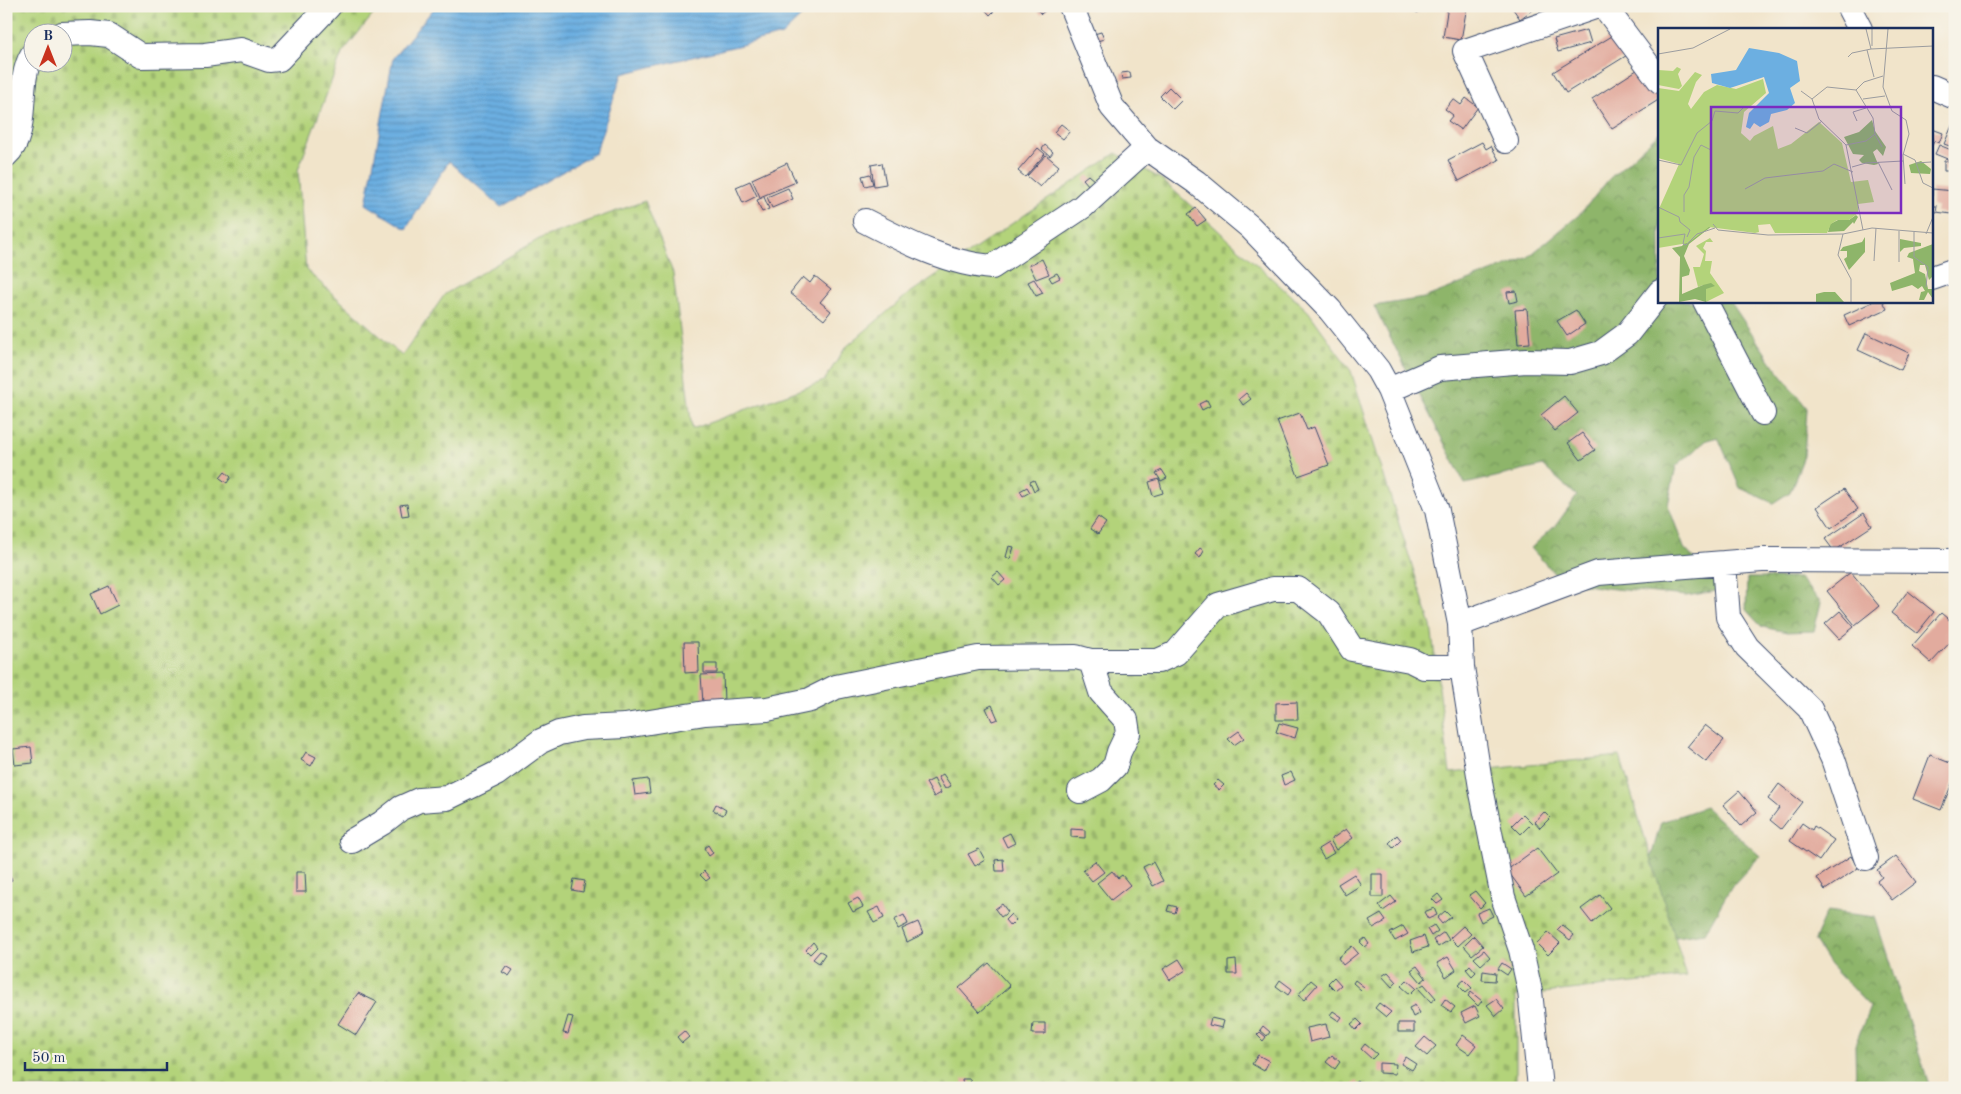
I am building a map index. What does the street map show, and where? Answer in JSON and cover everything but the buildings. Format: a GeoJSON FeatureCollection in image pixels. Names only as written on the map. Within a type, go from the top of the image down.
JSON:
{"type":"FeatureCollection","features":[{"type":"Feature","properties":{"kind":"street"},"geometry":{"type":"LineString","coordinates":[[72,34],[90,33],[109,36],[141,56],[205,55],[242,50],[269,60],[279,59],[329,6]]}},
{"type":"Feature","properties":{"kind":"street"},"geometry":{"type":"LineString","coordinates":[[1071,6],[1112,107],[1147,148],[1196,182],[1250,227],[1330,310],[1378,370],[1389,390],[1437,510],[1460,624],[1462,667],[1481,788],[1503,897],[1521,950],[1530,991],[1540,1088]]}},
{"type":"Feature","properties":{"kind":"street"},"geometry":{"type":"LineString","coordinates":[[1506,141],[1466,51],[1598,6]]}},
{"type":"Feature","properties":{"kind":"street"},"geometry":{"type":"LineString","coordinates":[[1604,6],[1658,78]]}},
{"type":"Feature","properties":{"kind":"street"},"geometry":{"type":"LineString","coordinates":[[1848,6],[1859,28]]}},
{"type":"Feature","properties":{"kind":"street"},"geometry":{"type":"LineString","coordinates":[[6,155],[16,145],[25,72]]}},
{"type":"Feature","properties":{"kind":"street"},"geometry":{"type":"LineString","coordinates":[[1934,88],[1955,97]]}},
{"type":"Feature","properties":{"kind":"street"},"geometry":{"type":"LineString","coordinates":[[865,221],[901,240],[940,255],[992,267],[1082,207],[1147,148]]}},
{"type":"Feature","properties":{"kind":"street"},"geometry":{"type":"LineString","coordinates":[[1934,277],[1955,270]]}},
{"type":"Feature","properties":{"kind":"street"},"geometry":{"type":"LineString","coordinates":[[1389,390],[1440,368],[1526,362],[1570,362],[1601,353],[1627,334],[1658,295]]}},
{"type":"Feature","properties":{"kind":"street"},"geometry":{"type":"LineString","coordinates":[[1706,302],[1763,413]]}},
{"type":"Feature","properties":{"kind":"street"},"geometry":{"type":"LineString","coordinates":[[1460,624],[1598,572],[1762,560],[1955,561]]}},
{"type":"Feature","properties":{"kind":"street"},"geometry":{"type":"LineString","coordinates":[[1724,563],[1728,617],[1747,647],[1810,709],[1833,759],[1866,858]]}},
{"type":"Feature","properties":{"kind":"street"},"geometry":{"type":"LineString","coordinates":[[352,841],[382,823],[401,808],[419,800],[447,798],[496,774],[541,741],[559,733],[583,728],[625,726],[705,713],[767,709],[810,700],[836,687],[978,658],[1076,657],[1091,661],[1158,661],[1176,653],[1218,606],[1273,589],[1298,589],[1329,613],[1352,648],[1410,660],[1424,667],[1462,667]]}},
{"type":"Feature","properties":{"kind":"street"},"geometry":{"type":"LineString","coordinates":[[1080,791],[1101,780],[1115,766],[1118,752],[1128,733],[1126,720],[1101,692],[1091,661]]}},
{"type":"Feature","properties":{"kind":"green space"},"geometry":{"type":"Polygon","coordinates":[[[6,6],[380,6],[342,53],[298,170],[306,270],[402,356],[445,294],[541,238],[645,201],[673,273],[692,429],[824,381],[845,348],[907,295],[1116,153],[1161,179],[1308,311],[1351,371],[1431,626],[1450,773],[1620,756],[1687,977],[1516,996],[1516,1088],[6,1088],[6,6]]]}},
{"type":"Feature","properties":{"kind":"green space"},"geometry":{"type":"Polygon","coordinates":[[[1658,134],[1658,302],[1731,302],[1774,366],[1807,408],[1804,456],[1790,492],[1773,503],[1740,488],[1718,437],[1707,440],[1676,466],[1668,505],[1684,548],[1723,590],[1686,596],[1605,588],[1561,581],[1531,548],[1556,525],[1577,496],[1543,466],[1465,484],[1374,306],[1424,298],[1527,258],[1580,214],[1609,179],[1658,134]]]}},
{"type":"Feature","properties":{"kind":"green space"},"geometry":{"type":"Polygon","coordinates":[[[1747,578],[1799,578],[1821,602],[1814,631],[1787,632],[1762,627],[1746,610],[1747,578]]]}},
{"type":"Feature","properties":{"kind":"green space"},"geometry":{"type":"Polygon","coordinates":[[[1705,807],[1760,856],[1731,887],[1705,933],[1669,938],[1637,907],[1661,822],[1705,807]]]}},
{"type":"Feature","properties":{"kind":"green space"},"geometry":{"type":"Polygon","coordinates":[[[1827,911],[1875,917],[1930,1088],[1856,1088],[1855,1045],[1870,1007],[1830,965],[1814,940],[1827,911]]]}},
{"type":"Feature","properties":{"kind":"water"},"geometry":{"type":"Polygon","coordinates":[[[436,6],[812,6],[782,35],[622,74],[595,153],[501,207],[449,161],[406,229],[366,204],[393,58],[436,6]]]}}]}
